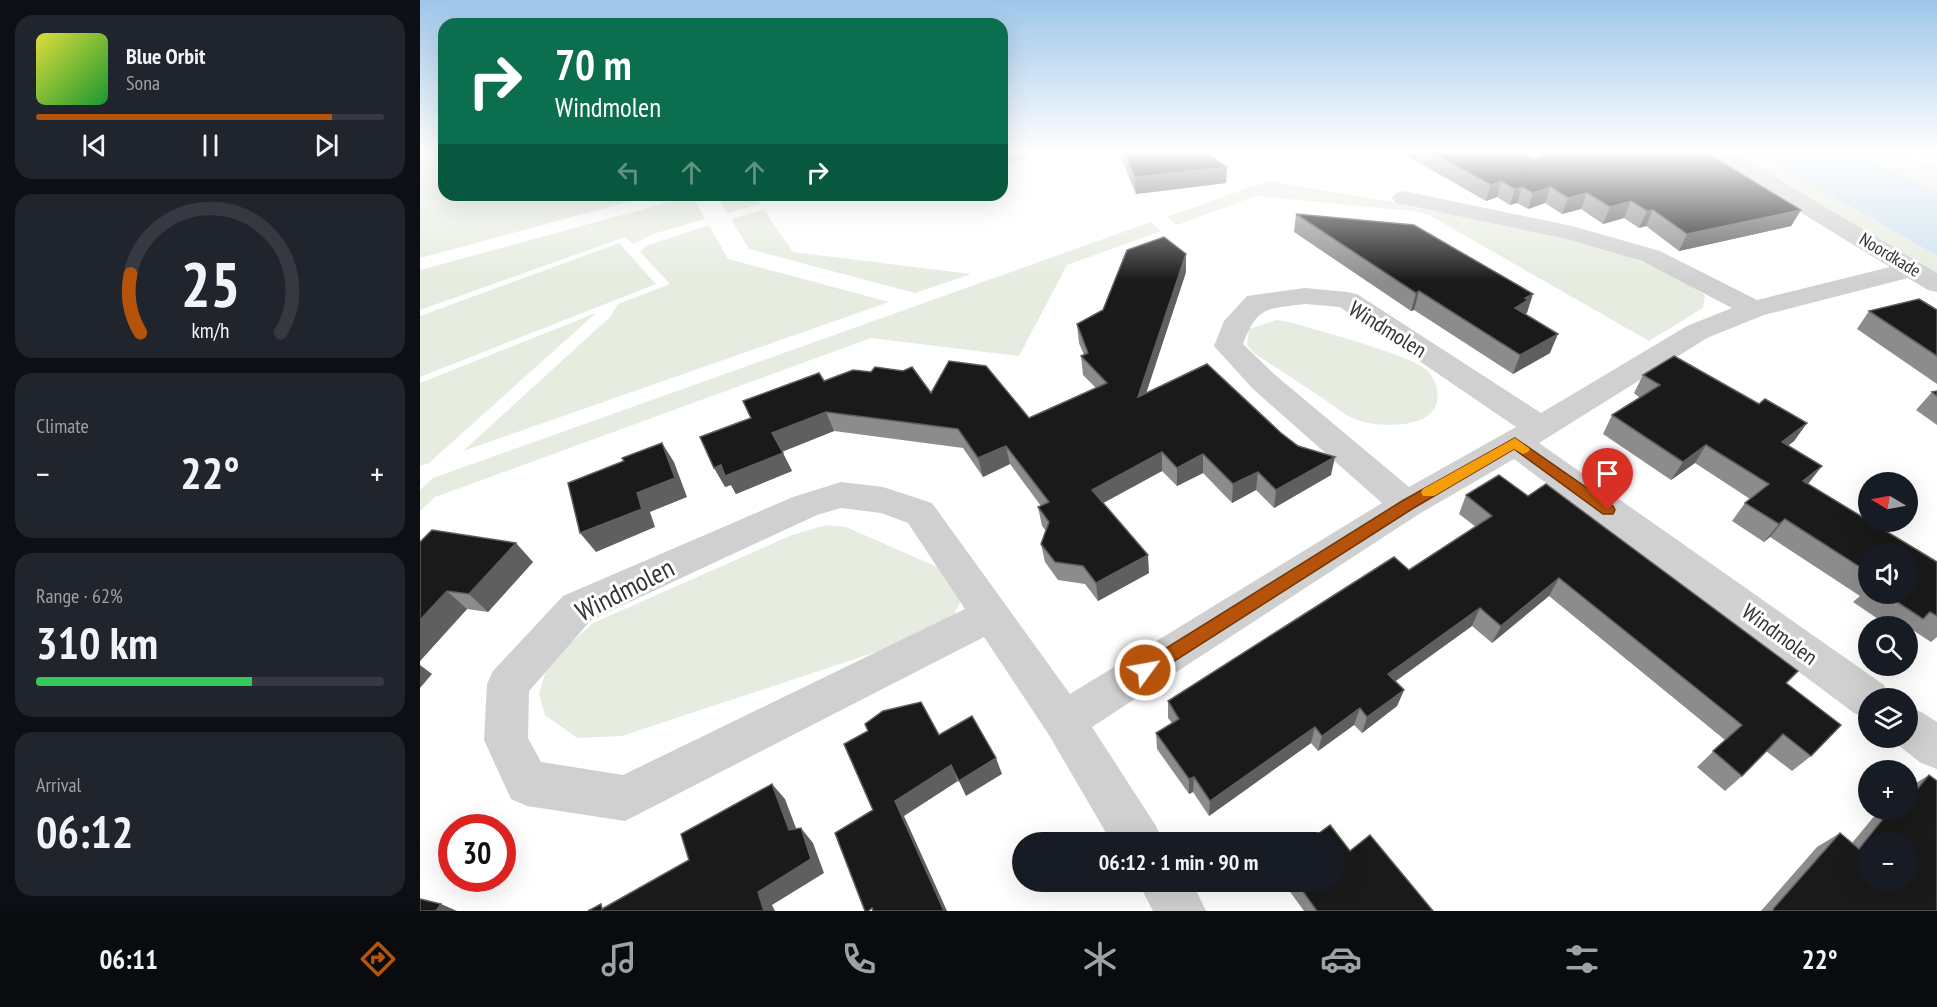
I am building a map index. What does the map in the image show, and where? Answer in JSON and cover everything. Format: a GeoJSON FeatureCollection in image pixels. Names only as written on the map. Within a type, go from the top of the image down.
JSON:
{"type":"FeatureCollection","features":[{"type":"Feature","properties":{"kind":"street","name":"Noordkade"},"geometry":{"type":"LineString","coordinates":[[1790,196],[1924,276]]}},
{"type":"Feature","properties":{"kind":"street"},"geometry":{"type":"LineString","coordinates":[[1404,198],[1572,233],[1651,256],[1754,309]]}},
{"type":"Feature","properties":{"kind":"street"},"geometry":{"type":"LineString","coordinates":[[1064,721],[1407,505],[1696,332],[1754,309],[1924,276]]}},
{"type":"Feature","properties":{"kind":"street","name":"Windmolen"},"geometry":{"type":"LineString","coordinates":[[1407,505],[1263,381],[1228,346],[1238,321],[1257,302],[1305,296],[1347,300],[1527,435],[1858,691]]}},
{"type":"Feature","properties":{"kind":"street","name":"Windmolen"},"geometry":{"type":"LineString","coordinates":[[992,614],[625,798],[527,783],[506,740],[508,684],[577,608],[805,506],[841,495],[883,500],[920,513],[992,614],[1064,721],[1132,832]]}},
{"type":"Feature","properties":{"kind":"street"},"geometry":{"type":"LineString","coordinates":[[1918,734],[1937,748]]}},
{"type":"Feature","properties":{"kind":"street"},"geometry":{"type":"LineString","coordinates":[[1169,892],[1181,911]]}},
{"type":"Feature","properties":{"kind":"shaded area"},"geometry":{"type":"Polygon","coordinates":[[[420,196],[438,196],[438,201],[632,201],[420,258],[420,196]]]}},
{"type":"Feature","properties":{"kind":"shaded area"},"geometry":{"type":"Polygon","coordinates":[[[1227,196],[1354,196],[1406,204],[1406,206],[1521,227],[1599,247],[1672,276],[1705,295],[1703,308],[1649,341],[1429,215],[1413,211],[1256,196],[1177,225],[1167,217],[1227,196]]]}},
{"type":"Feature","properties":{"kind":"shaded area"},"geometry":{"type":"Polygon","coordinates":[[[1805,196],[1831,196],[1937,256],[1937,273],[1805,196]]]}},
{"type":"Feature","properties":{"kind":"shaded area"},"geometry":{"type":"Polygon","coordinates":[[[674,201],[695,201],[705,219],[653,234],[633,244],[625,237],[420,310],[420,270],[674,201]]]}},
{"type":"Feature","properties":{"kind":"shaded area"},"geometry":{"type":"Polygon","coordinates":[[[720,201],[758,201],[760,204],[727,213],[720,201]]]}},
{"type":"Feature","properties":{"kind":"shaded area"},"geometry":{"type":"Polygon","coordinates":[[[764,210],[793,252],[971,274],[915,293],[749,249],[731,219],[764,210]]]}},
{"type":"Feature","properties":{"kind":"shaded area"},"geometry":{"type":"Polygon","coordinates":[[[1151,222],[1161,231],[1067,265],[1019,356],[871,338],[435,497],[420,511],[420,490],[433,478],[1151,222]]]}},
{"type":"Feature","properties":{"kind":"shaded area"},"geometry":{"type":"Polygon","coordinates":[[[709,225],[728,259],[889,302],[463,451],[610,317],[618,304],[670,284],[640,252],[646,246],[709,225]]]}},
{"type":"Feature","properties":{"kind":"shaded area"},"geometry":{"type":"Polygon","coordinates":[[[619,243],[656,284],[420,377],[420,316],[619,243]]]}},
{"type":"Feature","properties":{"kind":"shaded area"},"geometry":{"type":"Polygon","coordinates":[[[596,313],[429,463],[420,466],[420,383],[596,313]]]}},
{"type":"Feature","properties":{"kind":"shaded area"},"geometry":{"type":"Polygon","coordinates":[[[1277,320],[1364,344],[1417,364],[1427,370],[1434,379],[1437,403],[1431,413],[1421,419],[1394,425],[1366,422],[1343,413],[1255,354],[1247,345],[1249,329],[1277,320]]]}},
{"type":"Feature","properties":{"kind":"shaded area"},"geometry":{"type":"Polygon","coordinates":[[[826,525],[846,527],[944,570],[958,586],[960,602],[949,626],[622,736],[577,738],[545,715],[539,694],[548,663],[593,623],[792,535],[826,525]]]}},
{"type":"Feature","properties":{"kind":"water"},"geometry":{"type":"Polygon","coordinates":[[[1831,196],[1937,196],[1937,256],[1831,196]]]}},
{"type":"Feature","properties":{"kind":"building"},"geometry":{"type":"Polygon","coordinates":[[[1591,196],[1777,196],[1801,210],[1687,234],[1653,210],[1647,211],[1631,201],[1610,207],[1591,196]]]}},
{"type":"Feature","properties":{"kind":"building"},"geometry":{"type":"Polygon","coordinates":[[[1296,214],[1414,225],[1533,294],[1515,308],[1558,334],[1520,355],[1419,291],[1416,293],[1296,214]]]}},
{"type":"Feature","properties":{"kind":"building"},"geometry":{"type":"Polygon","coordinates":[[[1164,237],[1186,254],[1138,397],[1207,364],[1298,446],[1335,457],[1276,490],[1258,472],[1233,484],[1203,454],[1177,468],[1162,452],[1092,490],[1148,555],[1096,583],[1083,566],[1055,562],[1041,544],[1049,522],[1038,507],[1049,502],[1006,446],[978,458],[958,429],[826,412],[772,433],[783,453],[725,476],[721,465],[714,468],[700,437],[751,418],[743,401],[819,373],[824,381],[853,370],[871,372],[875,367],[903,371],[912,367],[931,393],[949,361],[986,366],[1029,418],[1107,383],[1081,356],[1088,353],[1077,324],[1103,310],[1127,250],[1164,237]]]}},
{"type":"Feature","properties":{"kind":"building"},"geometry":{"type":"Polygon","coordinates":[[[1919,299],[1937,310],[1937,356],[1869,311],[1919,299]]]}},
{"type":"Feature","properties":{"kind":"building"},"geometry":{"type":"Polygon","coordinates":[[[1674,356],[1759,404],[1765,399],[1807,423],[1782,442],[1822,466],[1803,481],[1858,514],[1858,532],[1888,532],[1907,544],[1858,544],[1858,566],[1785,519],[1779,524],[1745,503],[1769,484],[1706,445],[1683,462],[1612,415],[1660,385],[1643,375],[1674,356]]]}},
{"type":"Feature","properties":{"kind":"building"},"geometry":{"type":"Polygon","coordinates":[[[662,443],[675,478],[637,493],[642,509],[580,533],[568,483],[624,461],[622,458],[662,443]]]}},
{"type":"Feature","properties":{"kind":"building"},"geometry":{"type":"Polygon","coordinates":[[[1499,475],[1528,496],[1546,484],[1798,671],[1786,683],[1841,725],[1811,756],[1783,734],[1742,776],[1713,751],[1742,725],[1559,578],[1501,626],[1480,608],[1388,674],[1404,690],[1367,717],[1360,708],[1322,736],[1315,727],[1210,801],[1194,777],[1189,779],[1156,733],[1179,719],[1168,701],[1394,557],[1409,570],[1492,516],[1466,495],[1499,475]]]}},
{"type":"Feature","properties":{"kind":"building"},"geometry":{"type":"Polygon","coordinates":[[[432,530],[516,543],[469,594],[447,591],[420,620],[420,542],[432,530]]]}},
{"type":"Feature","properties":{"kind":"building"},"geometry":{"type":"Polygon","coordinates":[[[1918,550],[1937,562],[1937,616],[1930,612],[1923,619],[1900,604],[1918,604],[1918,550]]]}},
{"type":"Feature","properties":{"kind":"building"},"geometry":{"type":"Polygon","coordinates":[[[921,702],[939,735],[972,716],[996,758],[959,781],[951,765],[895,801],[944,911],[873,911],[872,908],[865,911],[835,833],[873,810],[844,744],[868,731],[865,724],[883,711],[921,702]]]}},
{"type":"Feature","properties":{"kind":"building"},"geometry":{"type":"Polygon","coordinates":[[[1929,775],[1937,781],[1937,911],[1774,911],[1773,909],[1840,833],[1858,848],[1858,892],[1918,892],[1918,832],[1873,832],[1882,820],[1918,820],[1918,788],[1929,775]]]}},
{"type":"Feature","properties":{"kind":"building"},"geometry":{"type":"Polygon","coordinates":[[[772,784],[789,830],[801,828],[811,859],[758,892],[764,911],[588,911],[601,904],[602,909],[689,860],[681,834],[772,784]]]}},
{"type":"Feature","properties":{"kind":"building"},"geometry":{"type":"Polygon","coordinates":[[[1330,825],[1335,832],[1321,832],[1330,825]]]}},
{"type":"Feature","properties":{"kind":"building"},"geometry":{"type":"Polygon","coordinates":[[[1370,835],[1433,911],[1317,911],[1303,892],[1345,892],[1345,844],[1350,851],[1370,835]]]}},
{"type":"Feature","properties":{"kind":"building"},"geometry":{"type":"Polygon","coordinates":[[[420,899],[441,904],[436,911],[420,911],[420,899]]]}},
{"type":"Feature","properties":{"kind":"slow traffic"},"geometry":{"type":"LineString","coordinates":[[1429,492],[1515,443],[1523,449]]}},
{"type":"Feature","properties":{"kind":"route"},"geometry":{"type":"LineString","coordinates":[[1145,670],[1407,505],[1515,443],[1608,510]]}}]}
